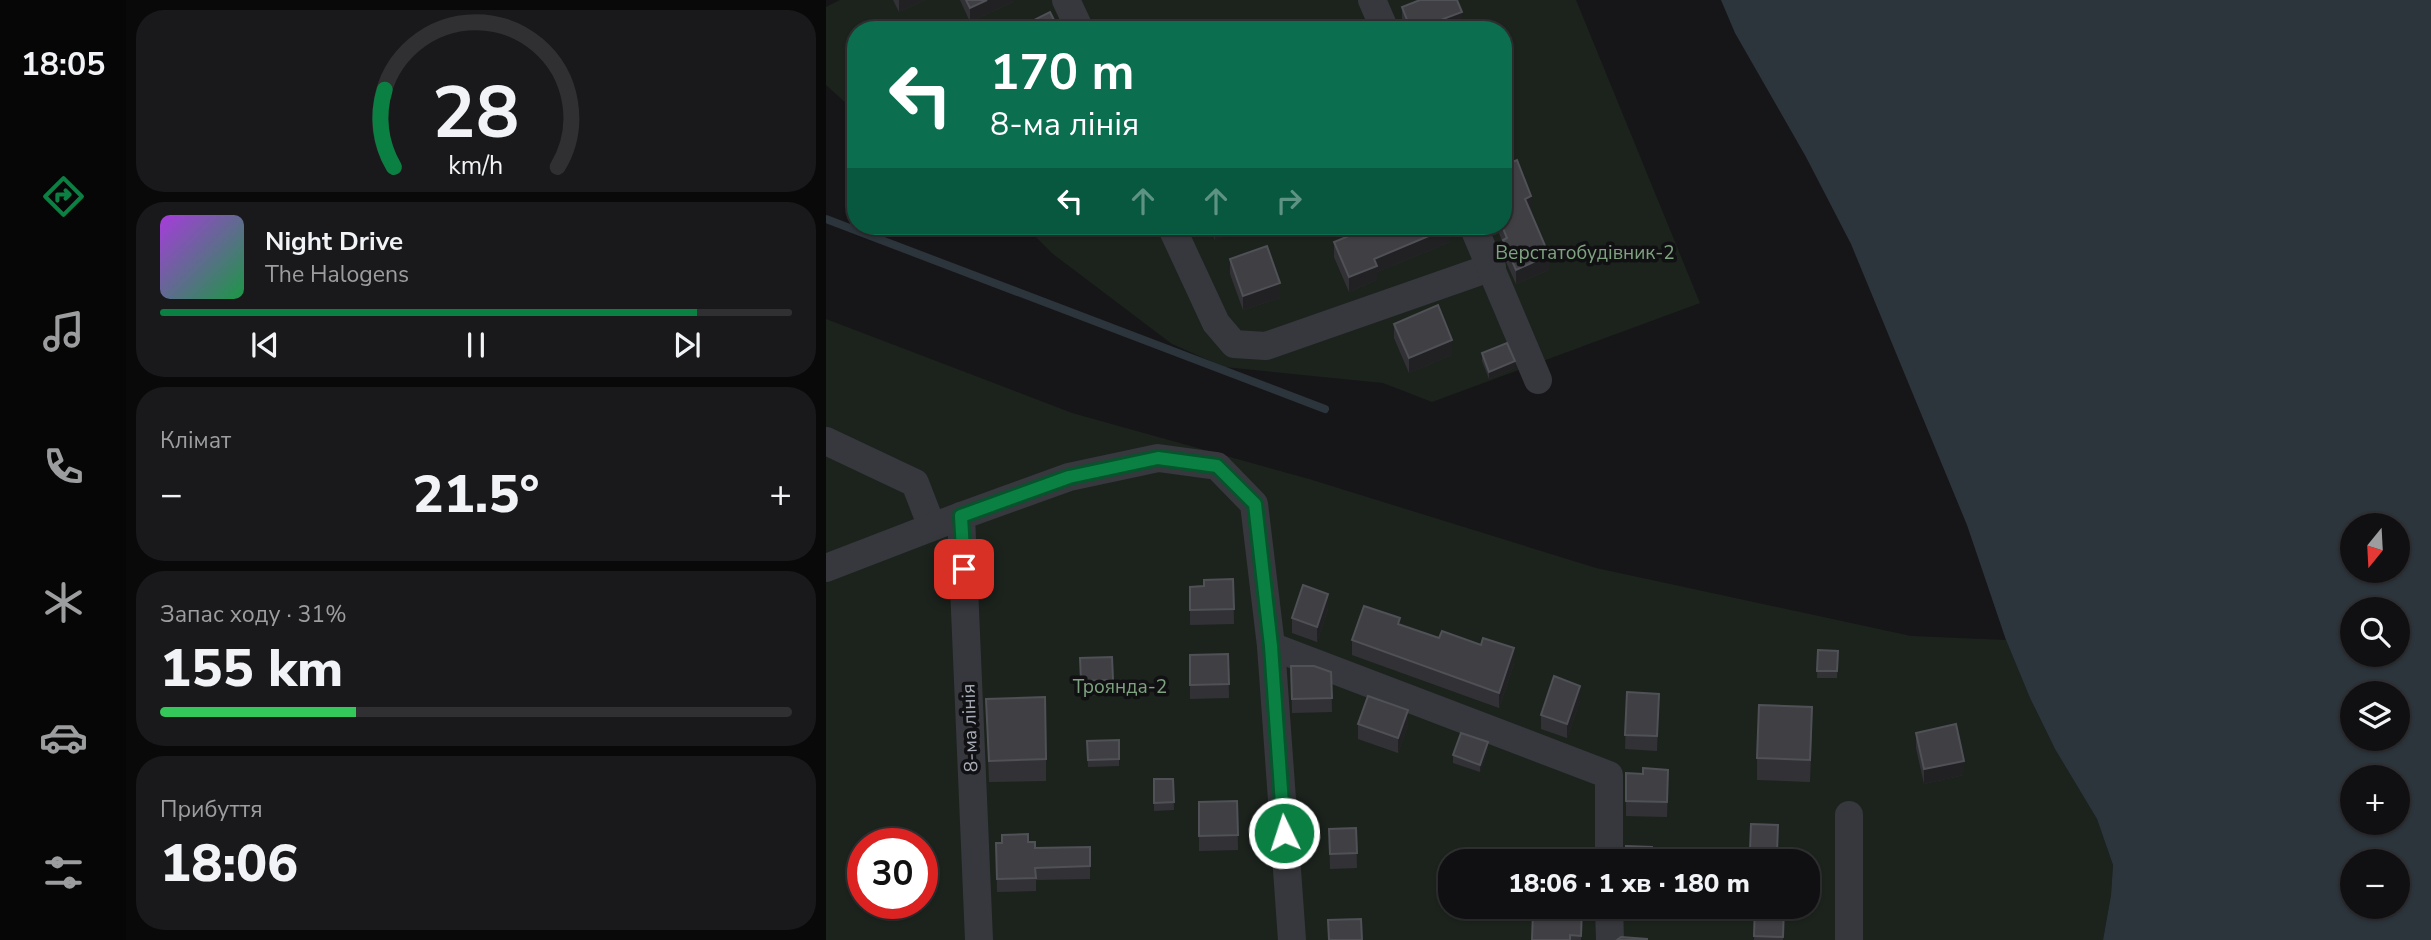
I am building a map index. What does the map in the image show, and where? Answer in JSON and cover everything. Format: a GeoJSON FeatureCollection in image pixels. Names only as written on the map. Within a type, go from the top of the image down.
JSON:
{"type":"FeatureCollection","features":[{"type":"Feature","properties":{"kind":"street"},"geometry":{"type":"LineString","coordinates":[[1066,0],[1076,21]]}},
{"type":"Feature","properties":{"kind":"street"},"geometry":{"type":"LineString","coordinates":[[1372,0],[1381,21]]}},
{"type":"Feature","properties":{"kind":"street"},"geometry":{"type":"LineString","coordinates":[[1175,235],[1216,323],[1234,344],[1266,346],[1492,267]]}},
{"type":"Feature","properties":{"kind":"street"},"geometry":{"type":"LineString","coordinates":[[1477,235],[1538,380]]}},
{"type":"Feature","properties":{"kind":"street"},"geometry":{"type":"LineString","coordinates":[[826,441],[915,483],[932,527]]}},
{"type":"Feature","properties":{"kind":"street"},"geometry":{"type":"LineString","coordinates":[[826,568],[1069,477],[1158,458],[1217,466],[1255,504],[1271,646],[1292,940]]}},
{"type":"Feature","properties":{"kind":"street","name":"8-ма лінія"},"geometry":{"type":"LineString","coordinates":[[961,516],[979,940]]}},
{"type":"Feature","properties":{"kind":"street"},"geometry":{"type":"LineString","coordinates":[[1271,646],[1609,775],[1609,849]]}},
{"type":"Feature","properties":{"kind":"street"},"geometry":{"type":"LineString","coordinates":[[1849,815],[1849,940]]}},
{"type":"Feature","properties":{"kind":"street"},"geometry":{"type":"LineString","coordinates":[[1609,919],[1610,940]]}},
{"type":"Feature","properties":{"kind":"green space","name":"Верстатобудівник-2"},"geometry":{"type":"Polygon","coordinates":[[[840,0],[1576,0],[1700,303],[1432,402],[1383,383],[1224,367],[1172,344],[1053,254],[1034,235],[1512,235],[1512,21],[847,21],[847,104],[826,85],[826,7],[840,0]]]}},
{"type":"Feature","properties":{"kind":"green space","name":"Троянда-2"},"geometry":{"type":"Polygon","coordinates":[[[826,319],[1072,413],[1309,479],[1596,568],[1911,636],[2006,640],[2055,749],[2097,819],[2113,865],[2103,940],[826,940],[826,319]]]}},
{"type":"Feature","properties":{"kind":"shaded area"},"geometry":{"type":"Polygon","coordinates":[[[1721,0],[2431,0],[2431,940],[2103,940],[2113,865],[2097,819],[2055,749],[2030,698],[2006,640],[1967,525],[1851,244],[1806,157],[1735,33],[1721,0]]]}},
{"type":"Feature","properties":{"kind":"building"},"geometry":{"type":"Polygon","coordinates":[[[966,0],[987,0],[970,8],[966,0]]]}},
{"type":"Feature","properties":{"kind":"building"},"geometry":{"type":"Polygon","coordinates":[[[1420,0],[1457,0],[1462,12],[1443,19],[1444,21],[1407,21],[1402,7],[1420,0]]]}},
{"type":"Feature","properties":{"kind":"building"},"geometry":{"type":"Polygon","coordinates":[[[1050,12],[1054,21],[1032,21],[1050,12]]]}},
{"type":"Feature","properties":{"kind":"building"},"geometry":{"type":"Polygon","coordinates":[[[1517,160],[1531,196],[1525,199],[1549,255],[1516,270],[1503,240],[1507,238],[1506,235],[1512,235],[1512,162],[1517,160]]]}},
{"type":"Feature","properties":{"kind":"building"},"geometry":{"type":"Polygon","coordinates":[[[1351,235],[1431,235],[1374,259],[1377,266],[1349,277],[1334,242],[1351,235]]]}},
{"type":"Feature","properties":{"kind":"building"},"geometry":{"type":"Polygon","coordinates":[[[1267,246],[1280,283],[1243,296],[1230,259],[1267,246]]]}},
{"type":"Feature","properties":{"kind":"building"},"geometry":{"type":"Polygon","coordinates":[[[1438,305],[1452,340],[1409,358],[1394,324],[1438,305]]]}},
{"type":"Feature","properties":{"kind":"building"},"geometry":{"type":"Polygon","coordinates":[[[1507,343],[1515,361],[1489,372],[1482,353],[1507,343]]]}},
{"type":"Feature","properties":{"kind":"building"},"geometry":{"type":"Polygon","coordinates":[[[1233,579],[1234,609],[1190,610],[1190,587],[1204,586],[1204,580],[1233,579]]]}},
{"type":"Feature","properties":{"kind":"building"},"geometry":{"type":"Polygon","coordinates":[[[1303,585],[1328,594],[1317,627],[1292,618],[1303,585]]]}},
{"type":"Feature","properties":{"kind":"building"},"geometry":{"type":"Polygon","coordinates":[[[1364,606],[1400,618],[1398,624],[1439,638],[1442,631],[1481,645],[1483,638],[1514,648],[1499,693],[1352,640],[1364,606]]]}},
{"type":"Feature","properties":{"kind":"building"},"geometry":{"type":"Polygon","coordinates":[[[1818,650],[1838,651],[1837,671],[1817,671],[1818,650]]]}},
{"type":"Feature","properties":{"kind":"building"},"geometry":{"type":"Polygon","coordinates":[[[1228,654],[1229,684],[1190,685],[1190,655],[1228,654]]]}},
{"type":"Feature","properties":{"kind":"building"},"geometry":{"type":"Polygon","coordinates":[[[1112,657],[1113,680],[1081,681],[1080,658],[1112,657]]]}},
{"type":"Feature","properties":{"kind":"building"},"geometry":{"type":"Polygon","coordinates":[[[1291,666],[1314,666],[1331,672],[1332,698],[1292,699],[1291,666]]]}},
{"type":"Feature","properties":{"kind":"building"},"geometry":{"type":"Polygon","coordinates":[[[1554,676],[1580,686],[1567,724],[1541,715],[1554,676]]]}},
{"type":"Feature","properties":{"kind":"building"},"geometry":{"type":"Polygon","coordinates":[[[1627,692],[1659,694],[1657,736],[1625,735],[1627,692]]]}},
{"type":"Feature","properties":{"kind":"building"},"geometry":{"type":"Polygon","coordinates":[[[1368,696],[1408,710],[1398,738],[1358,724],[1368,696]]]}},
{"type":"Feature","properties":{"kind":"building"},"geometry":{"type":"Polygon","coordinates":[[[1045,697],[1046,759],[989,761],[986,699],[1045,697]]]}},
{"type":"Feature","properties":{"kind":"building"},"geometry":{"type":"Polygon","coordinates":[[[1759,705],[1812,707],[1810,760],[1757,758],[1759,705]]]}},
{"type":"Feature","properties":{"kind":"building"},"geometry":{"type":"Polygon","coordinates":[[[1956,724],[1964,761],[1924,769],[1916,733],[1956,724]]]}},
{"type":"Feature","properties":{"kind":"building"},"geometry":{"type":"Polygon","coordinates":[[[1461,733],[1488,742],[1480,765],[1453,755],[1461,733]]]}},
{"type":"Feature","properties":{"kind":"building"},"geometry":{"type":"Polygon","coordinates":[[[1119,740],[1119,759],[1088,760],[1087,741],[1119,740]]]}},
{"type":"Feature","properties":{"kind":"building"},"geometry":{"type":"Polygon","coordinates":[[[1643,768],[1668,770],[1667,802],[1626,801],[1626,773],[1643,774],[1643,768]]]}},
{"type":"Feature","properties":{"kind":"building"},"geometry":{"type":"Polygon","coordinates":[[[1154,779],[1173,779],[1174,802],[1154,803],[1154,779]]]}},
{"type":"Feature","properties":{"kind":"building"},"geometry":{"type":"Polygon","coordinates":[[[1237,801],[1238,835],[1199,836],[1199,802],[1237,801]]]}},
{"type":"Feature","properties":{"kind":"building"},"geometry":{"type":"Polygon","coordinates":[[[1751,824],[1778,825],[1777,849],[1750,849],[1751,824]]]}},
{"type":"Feature","properties":{"kind":"building"},"geometry":{"type":"Polygon","coordinates":[[[1356,828],[1357,853],[1330,854],[1329,829],[1356,828]]]}},
{"type":"Feature","properties":{"kind":"building"},"geometry":{"type":"Polygon","coordinates":[[[1028,834],[1028,842],[1035,842],[1035,848],[1090,847],[1090,866],[1035,868],[1036,878],[997,879],[996,843],[1002,843],[1002,835],[1028,834]]]}},
{"type":"Feature","properties":{"kind":"building"},"geometry":{"type":"Polygon","coordinates":[[[1626,846],[1652,847],[1652,849],[1626,849],[1626,846]]]}},
{"type":"Feature","properties":{"kind":"building"},"geometry":{"type":"Polygon","coordinates":[[[1361,919],[1362,940],[1329,940],[1328,920],[1361,919]]]}},
{"type":"Feature","properties":{"kind":"building"},"geometry":{"type":"Polygon","coordinates":[[[1533,919],[1582,919],[1581,936],[1570,935],[1570,940],[1532,940],[1533,919]]]}},
{"type":"Feature","properties":{"kind":"building"},"geometry":{"type":"Polygon","coordinates":[[[1755,919],[1784,919],[1783,937],[1754,936],[1755,919]]]}},
{"type":"Feature","properties":{"kind":"building"},"geometry":{"type":"Polygon","coordinates":[[[1621,937],[1647,939],[1647,940],[1617,940],[1621,937]]]}},
{"type":"Feature","properties":{"kind":"waterway"},"geometry":{"type":"LineString","coordinates":[[826,219],[847,227]]}},
{"type":"Feature","properties":{"kind":"waterway"},"geometry":{"type":"LineString","coordinates":[[868,235],[1325,409]]}},
{"type":"Feature","properties":{"kind":"route"},"geometry":{"type":"LineString","coordinates":[[964,569],[961,516],[1069,477],[1158,458],[1217,466],[1255,504],[1271,646],[1284,833]]}}]}
